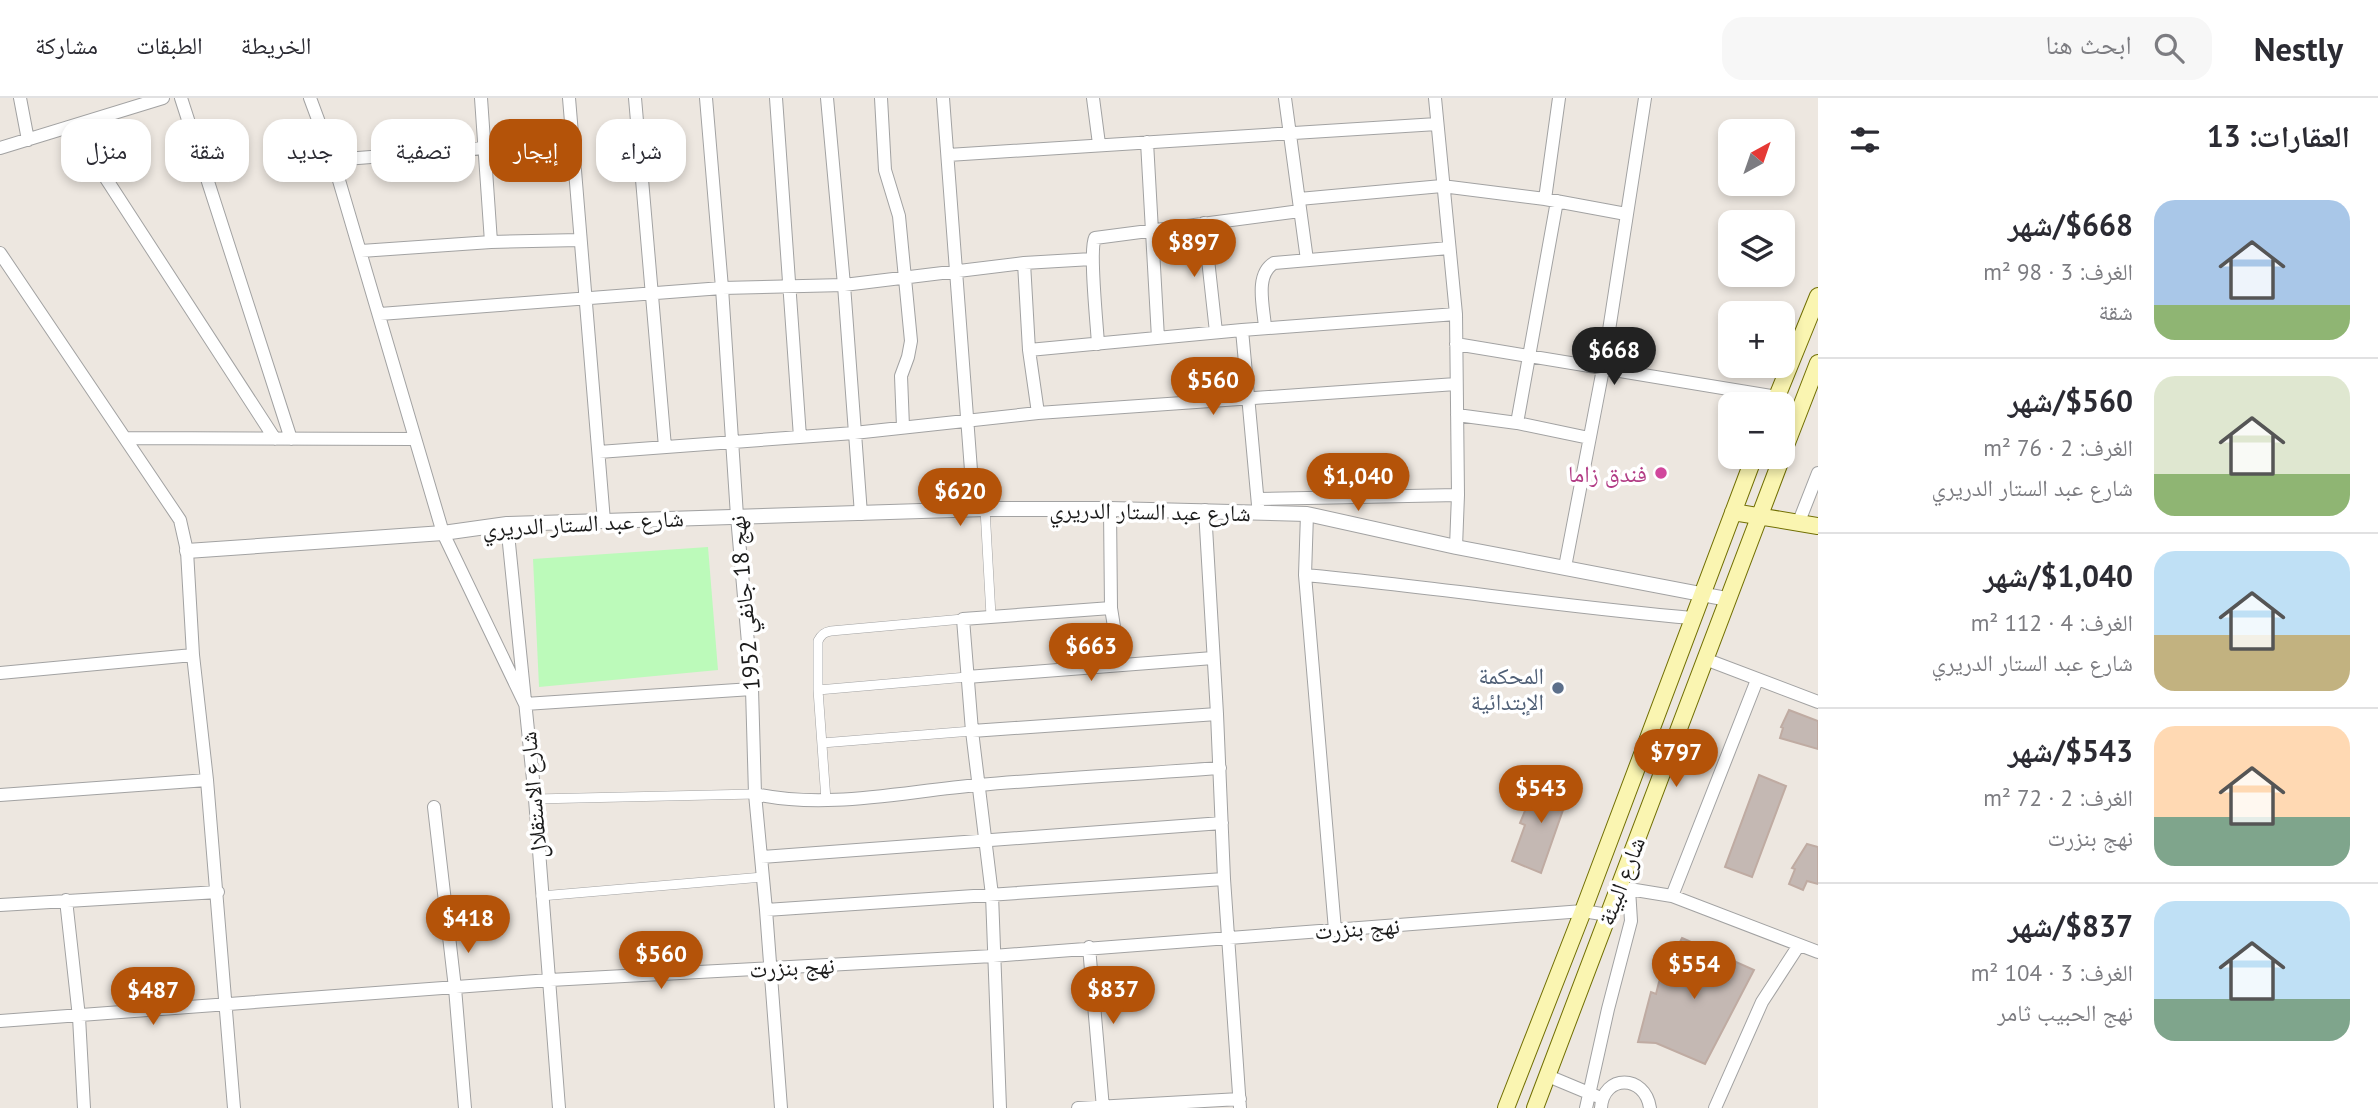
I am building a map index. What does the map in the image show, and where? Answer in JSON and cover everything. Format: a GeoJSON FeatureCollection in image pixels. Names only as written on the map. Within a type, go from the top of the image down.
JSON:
{"type":"FeatureCollection","features":[{"type":"Feature","properties":{"kind":"main road"},"geometry":{"type":"LineString","coordinates":[[1779,392],[1818,296]]}},
{"type":"Feature","properties":{"kind":"main road"},"geometry":{"type":"LineString","coordinates":[[1798,345],[1818,352]]}},
{"type":"Feature","properties":{"kind":"main road","name":"شارع البيئة"},"geometry":{"type":"LineString","coordinates":[[1795,422],[1818,363]]}},
{"type":"Feature","properties":{"kind":"main road"},"geometry":{"type":"LineString","coordinates":[[1506,1108],[1749,469]]}},
{"type":"Feature","properties":{"kind":"main road","name":"شارع البيئة"},"geometry":{"type":"LineString","coordinates":[[1535,1108],[1608,915],[1624,888],[1705,659],[1777,469]]}},
{"type":"Feature","properties":{"kind":"main road"},"geometry":{"type":"LineString","coordinates":[[1733,512],[1818,526]]}},
{"type":"Feature","properties":{"kind":"street"},"geometry":{"type":"LineString","coordinates":[[20,98],[28,140]]}},
{"type":"Feature","properties":{"kind":"street"},"geometry":{"type":"LineString","coordinates":[[95,119],[163,98]]}},
{"type":"Feature","properties":{"kind":"street"},"geometry":{"type":"LineString","coordinates":[[181,98],[291,439]]}},
{"type":"Feature","properties":{"kind":"street"},"geometry":{"type":"LineString","coordinates":[[310,98],[318,119]]}},
{"type":"Feature","properties":{"kind":"street"},"geometry":{"type":"LineString","coordinates":[[481,98],[491,242]]}},
{"type":"Feature","properties":{"kind":"street"},"geometry":{"type":"LineString","coordinates":[[569,98],[604,521]]}},
{"type":"Feature","properties":{"kind":"street"},"geometry":{"type":"LineString","coordinates":[[635,98],[665,447]]}},
{"type":"Feature","properties":{"kind":"street","name":"نهج 18 جانفي 1952"},"geometry":{"type":"LineString","coordinates":[[706,98],[752,689],[755,794],[781,1108]]}},
{"type":"Feature","properties":{"kind":"street"},"geometry":{"type":"LineString","coordinates":[[776,98],[800,437]]}},
{"type":"Feature","properties":{"kind":"street"},"geometry":{"type":"LineString","coordinates":[[827,98],[861,514]]}},
{"type":"Feature","properties":{"kind":"street"},"geometry":{"type":"LineString","coordinates":[[881,98],[885,170],[898,207],[911,341],[901,376],[903,427]]}},
{"type":"Feature","properties":{"kind":"street"},"geometry":{"type":"LineString","coordinates":[[943,98],[967,421],[991,616]]}},
{"type":"Feature","properties":{"kind":"street"},"geometry":{"type":"LineString","coordinates":[[1093,98],[1099,144]]}},
{"type":"Feature","properties":{"kind":"street"},"geometry":{"type":"LineString","coordinates":[[1285,98],[1307,260]]}},
{"type":"Feature","properties":{"kind":"street"},"geometry":{"type":"LineString","coordinates":[[1435,98],[1456,314],[1456,547]]}},
{"type":"Feature","properties":{"kind":"street"},"geometry":{"type":"LineString","coordinates":[[1517,423],[1551,200],[1559,98]]}},
{"type":"Feature","properties":{"kind":"street"},"geometry":{"type":"LineString","coordinates":[[1565,566],[1604,369],[1645,98]]}},
{"type":"Feature","properties":{"kind":"street"},"geometry":{"type":"LineString","coordinates":[[948,155],[1437,124]]}},
{"type":"Feature","properties":{"kind":"street"},"geometry":{"type":"LineString","coordinates":[[0,148],[61,130]]}},
{"type":"Feature","properties":{"kind":"street"},"geometry":{"type":"LineString","coordinates":[[1147,142],[1158,338]]}},
{"type":"Feature","properties":{"kind":"street"},"geometry":{"type":"LineString","coordinates":[[357,158],[484,148]]}},
{"type":"Feature","properties":{"kind":"street"},"geometry":{"type":"LineString","coordinates":[[108,182],[275,439]]}},
{"type":"Feature","properties":{"kind":"street"},"geometry":{"type":"LineString","coordinates":[[340,182],[443,533],[525,704],[752,689]]}},
{"type":"Feature","properties":{"kind":"street"},"geometry":{"type":"LineString","coordinates":[[1098,344],[1092,243],[1097,236],[1204,223],[1299,205],[1443,186],[1551,200],[1626,214]]}},
{"type":"Feature","properties":{"kind":"street"},"geometry":{"type":"LineString","coordinates":[[1204,223],[1216,332]]}},
{"type":"Feature","properties":{"kind":"street"},"geometry":{"type":"LineString","coordinates":[[361,251],[491,242],[580,240]]}},
{"type":"Feature","properties":{"kind":"street"},"geometry":{"type":"LineString","coordinates":[[1265,328],[1262,284],[1266,269],[1274,263],[1450,248]]}},
{"type":"Feature","properties":{"kind":"street"},"geometry":{"type":"LineString","coordinates":[[0,253],[180,520],[187,551],[192,655],[208,780],[234,1108]]}},
{"type":"Feature","properties":{"kind":"street"},"geometry":{"type":"LineString","coordinates":[[380,314],[722,288],[844,285],[1024,263],[1093,259]]}},
{"type":"Feature","properties":{"kind":"street"},"geometry":{"type":"LineString","coordinates":[[1024,263],[1029,350],[1038,412]]}},
{"type":"Feature","properties":{"kind":"street"},"geometry":{"type":"LineString","coordinates":[[1029,350],[1216,332],[1456,314]]}},
{"type":"Feature","properties":{"kind":"street"},"geometry":{"type":"LineString","coordinates":[[1242,330],[1259,505],[1458,495]]}},
{"type":"Feature","properties":{"kind":"street"},"geometry":{"type":"LineString","coordinates":[[1456,344],[1727,392]]}},
{"type":"Feature","properties":{"kind":"street"},"geometry":{"type":"LineString","coordinates":[[599,452],[854,433],[1038,412],[1456,384]]}},
{"type":"Feature","properties":{"kind":"street"},"geometry":{"type":"LineString","coordinates":[[1457,415],[1517,423],[1590,438]]}},
{"type":"Feature","properties":{"kind":"street"},"geometry":{"type":"LineString","coordinates":[[126,438],[414,439]]}},
{"type":"Feature","properties":{"kind":"street"},"geometry":{"type":"LineString","coordinates":[[1798,524],[1818,474]]}},
{"type":"Feature","properties":{"kind":"street","name":"شارع عبد الستار الدريري"},"geometry":{"type":"LineString","coordinates":[[187,551],[443,533],[507,524],[980,510],[1205,510],[1259,505],[1456,547],[1727,599]]}},
{"type":"Feature","properties":{"kind":"street"},"geometry":{"type":"LineString","coordinates":[[1110,509],[1111,608],[1120,664]]}},
{"type":"Feature","properties":{"kind":"street"},"geometry":{"type":"LineString","coordinates":[[1078,1108],[1240,1103],[1227,937],[1205,510]]}},
{"type":"Feature","properties":{"kind":"street"},"geometry":{"type":"LineString","coordinates":[[1307,514],[1306,575],[1335,930]]}},
{"type":"Feature","properties":{"kind":"street","name":"شارع الاستقلال"},"geometry":{"type":"LineString","coordinates":[[507,524],[535,799],[559,1108]]}},
{"type":"Feature","properties":{"kind":"street"},"geometry":{"type":"LineString","coordinates":[[1306,575],[1395,583],[1615,612],[1692,618]]}},
{"type":"Feature","properties":{"kind":"street"},"geometry":{"type":"LineString","coordinates":[[826,800],[818,690],[818,641],[825,632],[1111,608]]}},
{"type":"Feature","properties":{"kind":"street"},"geometry":{"type":"LineString","coordinates":[[963,619],[972,730],[992,895],[1000,1108]]}},
{"type":"Feature","properties":{"kind":"street"},"geometry":{"type":"LineString","coordinates":[[0,673],[192,655]]}},
{"type":"Feature","properties":{"kind":"street"},"geometry":{"type":"LineString","coordinates":[[818,690],[1213,658]]}},
{"type":"Feature","properties":{"kind":"street"},"geometry":{"type":"LineString","coordinates":[[1705,659],[1818,702]]}},
{"type":"Feature","properties":{"kind":"street"},"geometry":{"type":"LineString","coordinates":[[1672,896],[1757,680]]}},
{"type":"Feature","properties":{"kind":"street"},"geometry":{"type":"LineString","coordinates":[[822,743],[1217,714]]}},
{"type":"Feature","properties":{"kind":"street"},"geometry":{"type":"LineString","coordinates":[[535,799],[755,794],[775,798],[826,800],[978,785],[1220,768]]}},
{"type":"Feature","properties":{"kind":"street"},"geometry":{"type":"LineString","coordinates":[[0,795],[208,780]]}},
{"type":"Feature","properties":{"kind":"street"},"geometry":{"type":"LineString","coordinates":[[434,807],[455,988],[465,1108]]}},
{"type":"Feature","properties":{"kind":"street"},"geometry":{"type":"LineString","coordinates":[[761,857],[1222,823]]}},
{"type":"Feature","properties":{"kind":"street"},"geometry":{"type":"LineString","coordinates":[[541,896],[763,877]]}},
{"type":"Feature","properties":{"kind":"street"},"geometry":{"type":"LineString","coordinates":[[766,910],[1224,879]]}},
{"type":"Feature","properties":{"kind":"street"},"geometry":{"type":"LineString","coordinates":[[1598,1100],[1608,1009],[1631,921],[1624,888],[1672,896],[1818,952]]}},
{"type":"Feature","properties":{"kind":"street"},"geometry":{"type":"LineString","coordinates":[[0,905],[218,892]]}},
{"type":"Feature","properties":{"kind":"street"},"geometry":{"type":"LineString","coordinates":[[66,900],[79,1017],[83,1108]]}},
{"type":"Feature","properties":{"kind":"street","name":"نهج بنزرت"},"geometry":{"type":"LineString","coordinates":[[0,1021],[550,980],[993,956],[1583,911],[1608,915]]}},
{"type":"Feature","properties":{"kind":"street"},"geometry":{"type":"LineString","coordinates":[[1715,1108],[1762,1002],[1799,945]]}},
{"type":"Feature","properties":{"kind":"street"},"geometry":{"type":"LineString","coordinates":[[1089,947],[1103,1107]]}},
{"type":"Feature","properties":{"kind":"street"},"geometry":{"type":"LineString","coordinates":[[1548,1076],[1598,1100]]}},
{"type":"Feature","properties":{"kind":"street"},"geometry":{"type":"LineString","coordinates":[[1586,1108],[1608,1089],[1626,1082],[1643,1090],[1650,1108]]}},
{"type":"Feature","properties":{"kind":"green space"},"geometry":{"type":"Polygon","coordinates":[[[708,547],[718,670],[539,687],[533,559],[708,547]]]}},
{"type":"Feature","properties":{"kind":"building"},"geometry":{"type":"Polygon","coordinates":[[[1789,710],[1818,721],[1818,749],[1780,738],[1781,727],[1789,710]]]}},
{"type":"Feature","properties":{"kind":"building"},"geometry":{"type":"Polygon","coordinates":[[[1759,775],[1786,786],[1752,877],[1725,867],[1759,775]]]}},
{"type":"Feature","properties":{"kind":"building"},"geometry":{"type":"Polygon","coordinates":[[[1544,777],[1571,787],[1541,873],[1512,861],[1525,825],[1520,823],[1529,801],[1536,804],[1544,777]]]}},
{"type":"Feature","properties":{"kind":"building"},"geometry":{"type":"Polygon","coordinates":[[[1807,844],[1818,847],[1818,884],[1807,881],[1803,890],[1789,884],[1795,869],[1792,868],[1807,844]]]}},
{"type":"Feature","properties":{"kind":"building"},"geometry":{"type":"Polygon","coordinates":[[[1682,938],[1754,970],[1705,1064],[1656,1043],[1638,1042],[1651,992],[1656,994],[1659,982],[1682,938]]]}},
{"type":"Feature","properties":{"kind":"place","name":"فندق زاما"},"geometry":{"type":"Point","coordinates":[1661,473]}},
{"type":"Feature","properties":{"kind":"place","name":"المحكمة الإبتدائية"},"geometry":{"type":"Point","coordinates":[1558,688]}}]}
